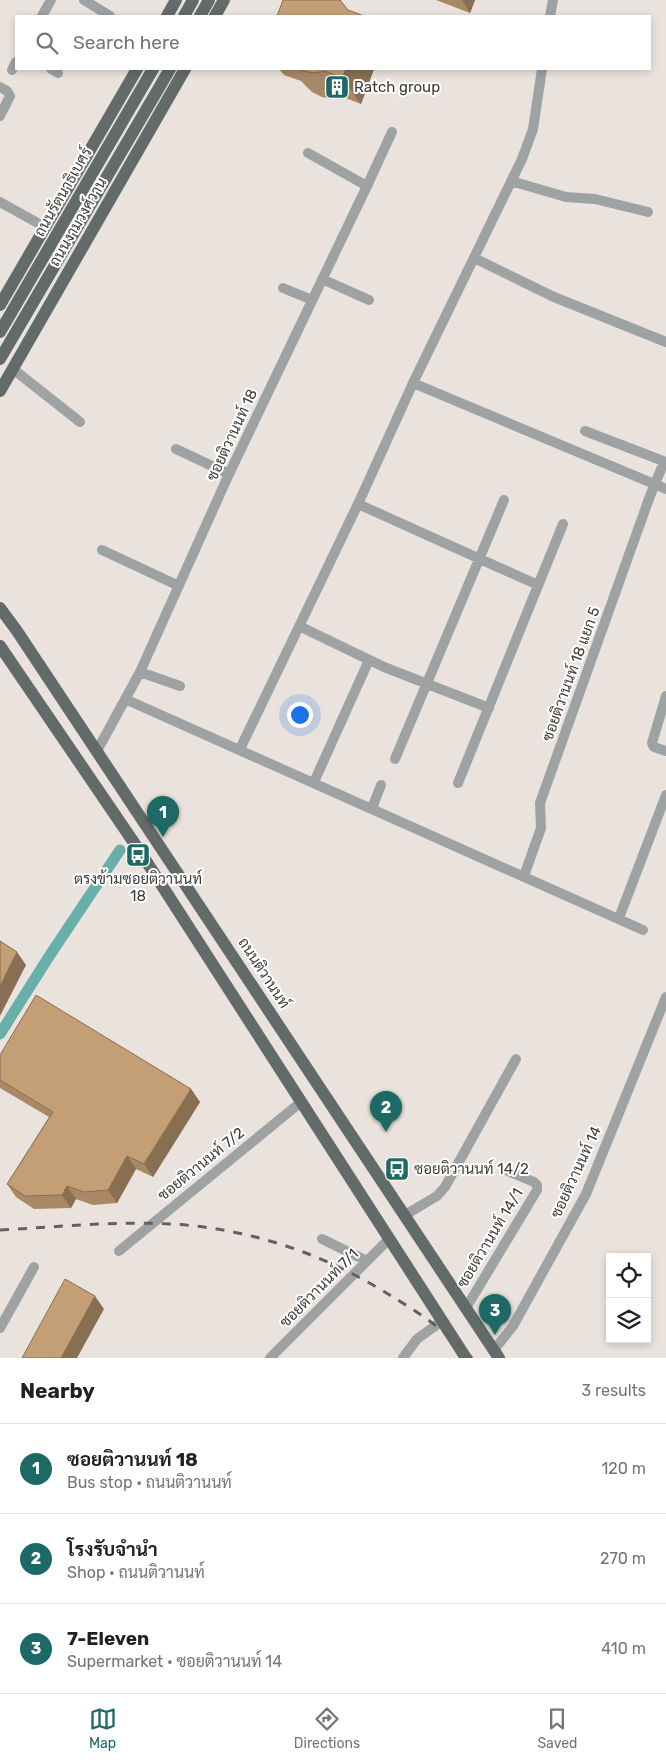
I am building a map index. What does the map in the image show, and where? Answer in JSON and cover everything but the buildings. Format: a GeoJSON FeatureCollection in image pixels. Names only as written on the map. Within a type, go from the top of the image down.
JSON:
{"type":"FeatureCollection","features":[{"type":"Feature","properties":{"kind":"main road"},"geometry":{"type":"LineString","coordinates":[[168,15],[176,0]]}},
{"type":"Feature","properties":{"kind":"main road"},"geometry":{"type":"LineString","coordinates":[[185,15],[193,0]]}},
{"type":"Feature","properties":{"kind":"main road"},"geometry":{"type":"LineString","coordinates":[[201,15],[209,0]]}},
{"type":"Feature","properties":{"kind":"main road"},"geometry":{"type":"LineString","coordinates":[[216,15],[224,0]]}},
{"type":"Feature","properties":{"kind":"main road","name":"ถนนงามวงศ์วาน"},"geometry":{"type":"LineString","coordinates":[[0,304],[136,70]]}},
{"type":"Feature","properties":{"kind":"main road","name":"ถนนรัตนาธิเบศร์"},"geometry":{"type":"LineString","coordinates":[[0,332],[152,70]]}},
{"type":"Feature","properties":{"kind":"main road","name":"ถนนรัตนาธิเบศร์"},"geometry":{"type":"LineString","coordinates":[[0,359],[169,70]]}},
{"type":"Feature","properties":{"kind":"main road","name":"ถนนงามวงศ์วาน"},"geometry":{"type":"LineString","coordinates":[[0,391],[184,70]]}},
{"type":"Feature","properties":{"kind":"main road","name":"ถนนติวานนท์"},"geometry":{"type":"LineString","coordinates":[[0,608],[497,1354]]}},
{"type":"Feature","properties":{"kind":"main road"},"geometry":{"type":"LineString","coordinates":[[0,646],[142,856],[466,1358]]}},
{"type":"Feature","properties":{"kind":"street"},"geometry":{"type":"LineString","coordinates":[[43,15],[51,0]]}},
{"type":"Feature","properties":{"kind":"street"},"geometry":{"type":"LineString","coordinates":[[84,0],[108,15]]}},
{"type":"Feature","properties":{"kind":"street"},"geometry":{"type":"LineString","coordinates":[[550,15],[553,0]]}},
{"type":"Feature","properties":{"kind":"street"},"geometry":{"type":"LineString","coordinates":[[240,749],[358,504],[413,383],[522,159],[533,129],[542,70]]}},
{"type":"Feature","properties":{"kind":"street"},"geometry":{"type":"LineString","coordinates":[[0,87],[7,91],[10,96],[0,116]]}},
{"type":"Feature","properties":{"kind":"street","name":"ซอยติวานนท์ 18"},"geometry":{"type":"LineString","coordinates":[[97,751],[140,672],[229,474],[392,132]]}},
{"type":"Feature","properties":{"kind":"street"},"geometry":{"type":"LineString","coordinates":[[308,153],[367,186]]}},
{"type":"Feature","properties":{"kind":"street"},"geometry":{"type":"LineString","coordinates":[[511,181],[566,197],[594,199],[648,212]]}},
{"type":"Feature","properties":{"kind":"street"},"geometry":{"type":"LineString","coordinates":[[0,202],[45,227]]}},
{"type":"Feature","properties":{"kind":"street"},"geometry":{"type":"LineString","coordinates":[[474,258],[554,297],[666,342]]}},
{"type":"Feature","properties":{"kind":"street"},"geometry":{"type":"LineString","coordinates":[[322,279],[369,300]]}},
{"type":"Feature","properties":{"kind":"street"},"geometry":{"type":"LineString","coordinates":[[283,288],[312,300]]}},
{"type":"Feature","properties":{"kind":"street"},"geometry":{"type":"LineString","coordinates":[[13,369],[80,422]]}},
{"type":"Feature","properties":{"kind":"street"},"geometry":{"type":"LineString","coordinates":[[413,383],[666,489]]}},
{"type":"Feature","properties":{"kind":"street"},"geometry":{"type":"LineString","coordinates":[[585,431],[665,462]]}},
{"type":"Feature","properties":{"kind":"street"},"geometry":{"type":"LineString","coordinates":[[176,449],[229,474]]}},
{"type":"Feature","properties":{"kind":"street","name":"ซอยติวานนท์ 18 แยก 5"},"geometry":{"type":"LineString","coordinates":[[524,876],[541,828],[540,803],[665,462]]}},
{"type":"Feature","properties":{"kind":"street"},"geometry":{"type":"LineString","coordinates":[[395,759],[504,500]]}},
{"type":"Feature","properties":{"kind":"street"},"geometry":{"type":"LineString","coordinates":[[358,504],[538,585]]}},
{"type":"Feature","properties":{"kind":"street"},"geometry":{"type":"LineString","coordinates":[[458,783],[563,524]]}},
{"type":"Feature","properties":{"kind":"street"},"geometry":{"type":"LineString","coordinates":[[102,550],[179,586]]}},
{"type":"Feature","properties":{"kind":"street"},"geometry":{"type":"LineString","coordinates":[[299,626],[369,660],[489,708]]}},
{"type":"Feature","properties":{"kind":"street"},"geometry":{"type":"LineString","coordinates":[[314,782],[369,660]]}},
{"type":"Feature","properties":{"kind":"street"},"geometry":{"type":"LineString","coordinates":[[140,672],[180,686]]}},
{"type":"Feature","properties":{"kind":"street"},"geometry":{"type":"LineString","coordinates":[[666,696],[652,743],[654,747],[666,750]]}},
{"type":"Feature","properties":{"kind":"street"},"geometry":{"type":"LineString","coordinates":[[125,699],[643,930]]}},
{"type":"Feature","properties":{"kind":"street"},"geometry":{"type":"LineString","coordinates":[[372,808],[381,784]]}},
{"type":"Feature","properties":{"kind":"street"},"geometry":{"type":"LineString","coordinates":[[619,918],[665,800]]}},
{"type":"Feature","properties":{"kind":"street","name":"ซอยติวานนท์ 14"},"geometry":{"type":"LineString","coordinates":[[497,1354],[586,1194],[666,997]]}},
{"type":"Feature","properties":{"kind":"street"},"geometry":{"type":"LineString","coordinates":[[405,1215],[437,1196],[445,1187],[516,1059]]}},
{"type":"Feature","properties":{"kind":"street","name":"ซอยติวานนท์ 7/2"},"geometry":{"type":"LineString","coordinates":[[120,1250],[301,1102]]}},
{"type":"Feature","properties":{"kind":"street","name":"ซอยติวานนท์ 14/1"},"geometry":{"type":"LineString","coordinates":[[466,1308],[536,1190],[537,1186],[534,1182],[508,1171]]}},
{"type":"Feature","properties":{"kind":"street"},"geometry":{"type":"LineString","coordinates":[[322,1239],[367,1260]]}},
{"type":"Feature","properties":{"kind":"street","name":"ซอยติวานนท์ 7/1"},"geometry":{"type":"LineString","coordinates":[[270,1358],[389,1239]]}},
{"type":"Feature","properties":{"kind":"street"},"geometry":{"type":"LineString","coordinates":[[0,1328],[34,1266]]}},
{"type":"Feature","properties":{"kind":"street"},"geometry":{"type":"LineString","coordinates":[[403,1358],[417,1338],[442,1321]]}},
{"type":"Feature","properties":{"kind":"waterway"},"geometry":{"type":"LineString","coordinates":[[0,1034],[120,850]]}},
{"type":"Feature","properties":{"kind":"railway"},"geometry":{"type":"LineString","coordinates":[[0,1230],[149,1223],[199,1226],[256,1237],[311,1255],[363,1279],[432,1323],[454,1340],[472,1358]]}},
{"type":"Feature","properties":{"kind":"place","name":"Ratch group"},"geometry":{"type":"Point","coordinates":[337,87]}},
{"type":"Feature","properties":{"kind":"place","name":"ซอยติวานนท์ 18"},"geometry":{"type":"Point","coordinates":[163,837]}},
{"type":"Feature","properties":{"kind":"place","name":"ตรงข้ามซอยติวานนท์ 18"},"geometry":{"type":"Point","coordinates":[138,855]}},
{"type":"Feature","properties":{"kind":"place","name":"โรงรับจำนำ"},"geometry":{"type":"Point","coordinates":[386,1132]}},
{"type":"Feature","properties":{"kind":"place","name":"ซอยติวานนท์ 14/2"},"geometry":{"type":"Point","coordinates":[397,1169]}},
{"type":"Feature","properties":{"kind":"place","name":"7-Eleven"},"geometry":{"type":"Point","coordinates":[495,1335]}}]}
